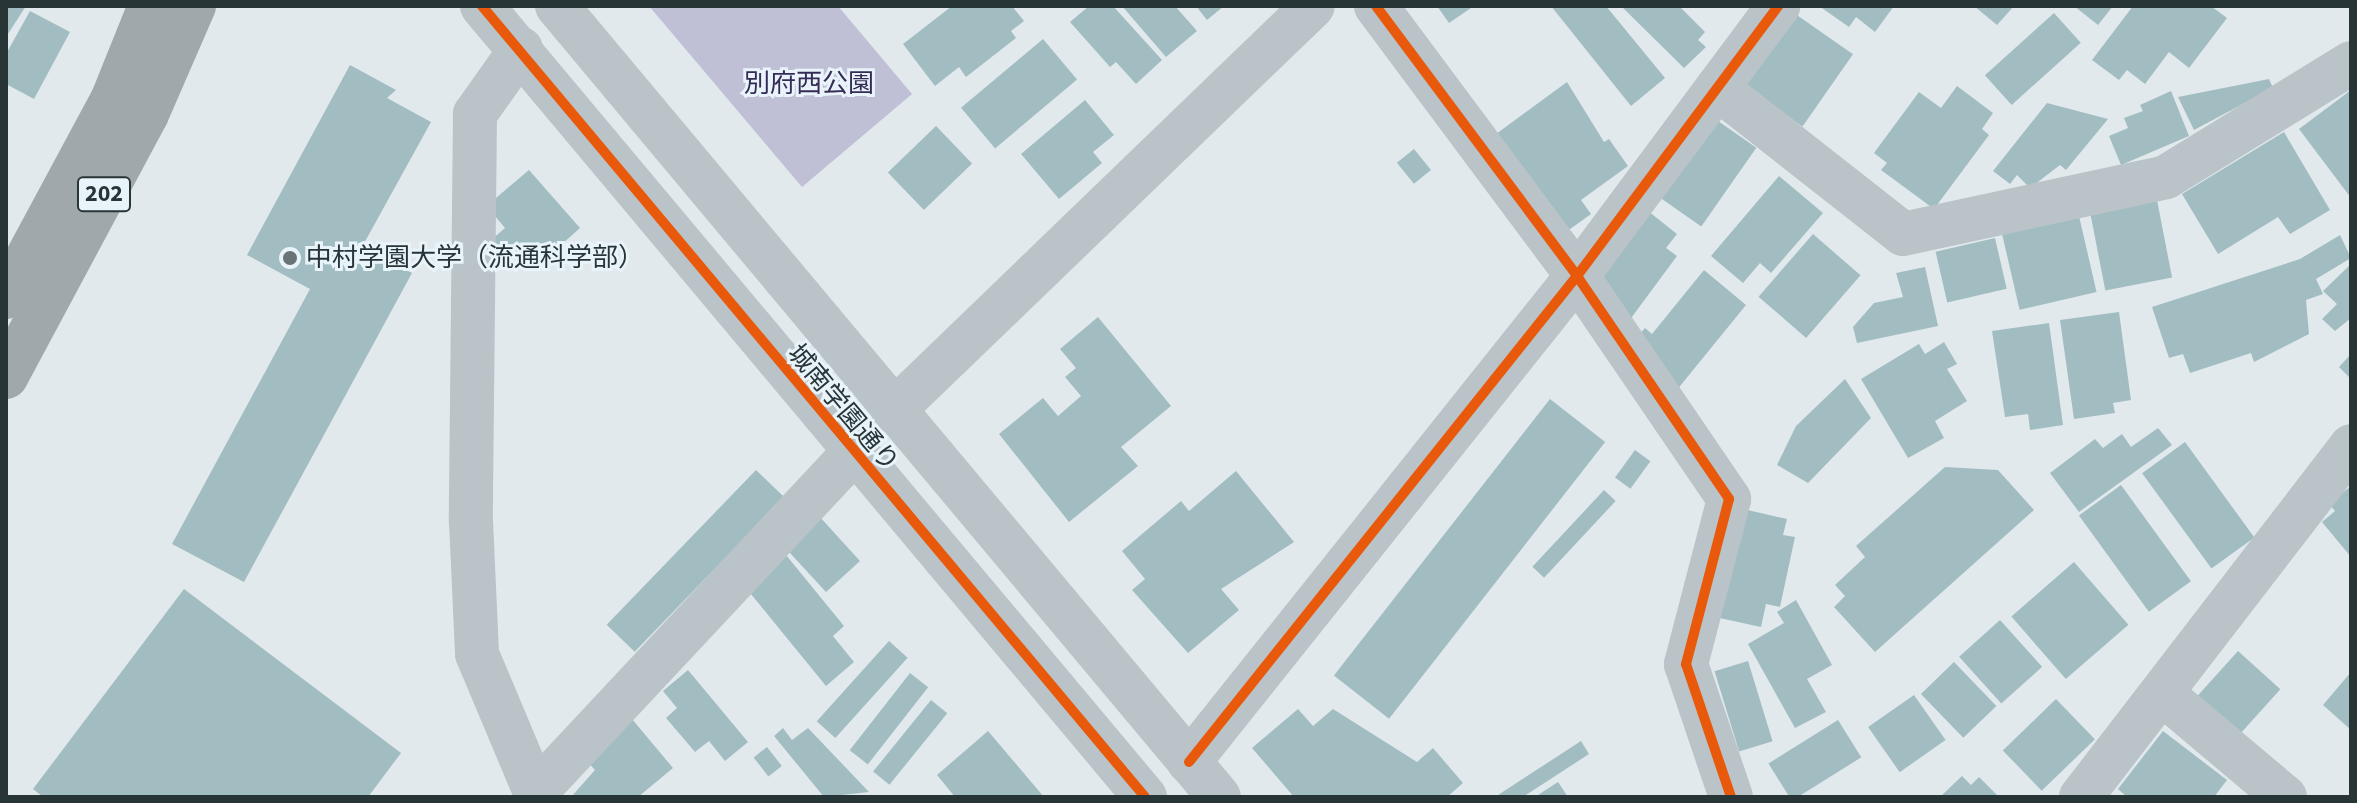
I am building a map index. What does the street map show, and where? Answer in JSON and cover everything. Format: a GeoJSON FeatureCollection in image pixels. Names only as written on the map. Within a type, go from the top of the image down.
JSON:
{"type":"FeatureCollection","features":[{"type":"Feature","properties":{"kind":"highway","name":"202"},"geometry":{"type":"LineString","coordinates":[[6,297],[113,98],[150,6]]}},
{"type":"Feature","properties":{"kind":"highway","name":"202"},"geometry":{"type":"LineString","coordinates":[[6,377],[147,114],[194,6]]}},
{"type":"Feature","properties":{"kind":"street","name":"城南学園通り"},"geometry":{"type":"LineString","coordinates":[[482,6],[521,49],[852,454],[1145,797]]}},
{"type":"Feature","properties":{"kind":"street","name":"城南学園通り"},"geometry":{"type":"LineString","coordinates":[[557,6],[1219,797]]}},
{"type":"Feature","properties":{"kind":"street"},"geometry":{"type":"LineString","coordinates":[[893,411],[1313,6]]}},
{"type":"Feature","properties":{"kind":"street"},"geometry":{"type":"LineString","coordinates":[[1376,6],[1577,276],[1729,499],[1686,664],[1731,797]]}},
{"type":"Feature","properties":{"kind":"street"},"geometry":{"type":"LineString","coordinates":[[1189,762],[1577,276],[1778,6]]}},
{"type":"Feature","properties":{"kind":"street"},"geometry":{"type":"LineString","coordinates":[[521,49],[475,114],[471,521],[477,654],[536,795],[852,454]]}},
{"type":"Feature","properties":{"kind":"street"},"geometry":{"type":"LineString","coordinates":[[1717,88],[1903,234],[2166,177],[2351,63]]}},
{"type":"Feature","properties":{"kind":"street"},"geometry":{"type":"LineString","coordinates":[[2081,797],[2165,696],[2351,446]]}},
{"type":"Feature","properties":{"kind":"street"},"geometry":{"type":"LineString","coordinates":[[2165,696],[2285,797]]}},
{"type":"Feature","properties":{"kind":"green space","name":"別府西公園"},"geometry":{"type":"Polygon","coordinates":[[[649,6],[838,6],[912,94],[802,187],[649,6]]]}},
{"type":"Feature","properties":{"kind":"building"},"geometry":{"type":"Polygon","coordinates":[[[6,6],[26,6],[6,37],[6,6]]]}},
{"type":"Feature","properties":{"kind":"building"},"geometry":{"type":"Polygon","coordinates":[[[952,6],[1012,6],[1024,21],[1011,31],[1016,38],[966,77],[959,67],[935,86],[903,44],[952,6]]]}},
{"type":"Feature","properties":{"kind":"building"},"geometry":{"type":"Polygon","coordinates":[[[1089,6],[1113,6],[1162,60],[1136,84],[1116,62],[1110,67],[1070,22],[1089,6]]]}},
{"type":"Feature","properties":{"kind":"building"},"geometry":{"type":"Polygon","coordinates":[[[1122,6],[1175,6],[1197,31],[1166,57],[1122,6]]]}},
{"type":"Feature","properties":{"kind":"building"},"geometry":{"type":"Polygon","coordinates":[[[1196,6],[1224,6],[1207,20],[1196,6]]]}},
{"type":"Feature","properties":{"kind":"building"},"geometry":{"type":"Polygon","coordinates":[[[1437,6],[1474,6],[1449,23],[1437,6]]]}},
{"type":"Feature","properties":{"kind":"building"},"geometry":{"type":"Polygon","coordinates":[[[1551,6],[1606,6],[1665,78],[1631,106],[1551,6]]]}},
{"type":"Feature","properties":{"kind":"building"},"geometry":{"type":"Polygon","coordinates":[[[1621,6],[1679,6],[1705,32],[1698,40],[1706,47],[1684,68],[1621,6]]]}},
{"type":"Feature","properties":{"kind":"building"},"geometry":{"type":"Polygon","coordinates":[[[1819,6],[1894,6],[1875,32],[1856,17],[1849,27],[1819,6]]]}},
{"type":"Feature","properties":{"kind":"building"},"geometry":{"type":"Polygon","coordinates":[[[1974,6],[2014,6],[1997,25],[1974,6]]]}},
{"type":"Feature","properties":{"kind":"building"},"geometry":{"type":"Polygon","coordinates":[[[2074,6],[2113,6],[2098,25],[2074,6]]]}},
{"type":"Feature","properties":{"kind":"building"},"geometry":{"type":"Polygon","coordinates":[[[2133,6],[2211,6],[2227,18],[2189,68],[2169,52],[2145,84],[2127,70],[2119,80],[2092,60],[2133,6]]]}},
{"type":"Feature","properties":{"kind":"building"},"geometry":{"type":"Polygon","coordinates":[[[30,11],[70,32],[34,99],[6,84],[6,54],[30,11]]]}},
{"type":"Feature","properties":{"kind":"building"},"geometry":{"type":"Polygon","coordinates":[[[1794,13],[1853,54],[1803,126],[1744,85],[1794,13]]]}},
{"type":"Feature","properties":{"kind":"building"},"geometry":{"type":"Polygon","coordinates":[[[2054,13],[2081,43],[2012,105],[1985,75],[2054,13]]]}},
{"type":"Feature","properties":{"kind":"building"},"geometry":{"type":"Polygon","coordinates":[[[1043,39],[1077,80],[995,148],[961,108],[1043,39]]]}},
{"type":"Feature","properties":{"kind":"building"},"geometry":{"type":"Polygon","coordinates":[[[350,65],[396,90],[387,98],[431,122],[362,247],[412,273],[244,582],[172,544],[310,289],[247,255],[350,65]]]}},
{"type":"Feature","properties":{"kind":"building"},"geometry":{"type":"Polygon","coordinates":[[[2269,79],[2273,88],[2194,130],[2178,97],[2269,79]]]}},
{"type":"Feature","properties":{"kind":"building"},"geometry":{"type":"Polygon","coordinates":[[[1567,82],[1604,142],[1609,139],[1628,166],[1581,200],[1591,214],[1566,232],[1496,134],[1567,82]]]}},
{"type":"Feature","properties":{"kind":"building"},"geometry":{"type":"Polygon","coordinates":[[[1957,86],[1993,113],[1982,129],[1989,135],[1934,209],[1881,170],[1887,163],[1874,153],[1919,92],[1941,108],[1957,86]]]}},
{"type":"Feature","properties":{"kind":"building"},"geometry":{"type":"Polygon","coordinates":[[[2351,90],[2351,198],[2299,129],[2351,90]]]}},
{"type":"Feature","properties":{"kind":"building"},"geometry":{"type":"Polygon","coordinates":[[[2171,91],[2189,136],[2121,165],[2109,136],[2128,128],[2124,118],[2143,111],[2140,105],[2171,91]]]}},
{"type":"Feature","properties":{"kind":"building"},"geometry":{"type":"Polygon","coordinates":[[[1085,100],[1114,135],[1093,152],[1102,163],[1059,199],[1021,154],[1085,100]]]}},
{"type":"Feature","properties":{"kind":"building"},"geometry":{"type":"Polygon","coordinates":[[[2047,103],[2108,119],[2066,170],[2060,165],[2030,188],[2017,175],[2010,184],[1993,171],[2047,103]]]}},
{"type":"Feature","properties":{"kind":"building"},"geometry":{"type":"Polygon","coordinates":[[[1708,114],[1756,148],[1701,226],[1653,193],[1708,114]]]}},
{"type":"Feature","properties":{"kind":"building"},"geometry":{"type":"Polygon","coordinates":[[[936,126],[972,163],[924,210],[888,173],[936,126]]]}},
{"type":"Feature","properties":{"kind":"building"},"geometry":{"type":"Polygon","coordinates":[[[2284,132],[2330,210],[2290,234],[2278,217],[2218,254],[2182,194],[2284,132]]]}},
{"type":"Feature","properties":{"kind":"building"},"geometry":{"type":"Polygon","coordinates":[[[1414,149],[1431,170],[1414,184],[1397,163],[1414,149]]]}},
{"type":"Feature","properties":{"kind":"building"},"geometry":{"type":"Polygon","coordinates":[[[529,170],[580,228],[544,260],[532,261],[522,249],[508,262],[490,241],[505,228],[495,216],[496,198],[529,170]]]}},
{"type":"Feature","properties":{"kind":"building"},"geometry":{"type":"Polygon","coordinates":[[[1779,176],[1823,213],[1771,273],[1760,263],[1743,283],[1711,256],[1779,176]]]}},
{"type":"Feature","properties":{"kind":"building"},"geometry":{"type":"Polygon","coordinates":[[[2157,200],[2172,278],[2105,291],[2090,213],[2157,200]]]}},
{"type":"Feature","properties":{"kind":"building"},"geometry":{"type":"Polygon","coordinates":[[[1648,211],[1677,234],[1666,248],[1677,256],[1623,329],[1590,288],[1648,211]]]}},
{"type":"Feature","properties":{"kind":"building"},"geometry":{"type":"Polygon","coordinates":[[[2079,216],[2097,292],[2020,310],[2002,234],[2079,216]]]}},
{"type":"Feature","properties":{"kind":"building"},"geometry":{"type":"Polygon","coordinates":[[[1813,234],[1861,275],[1806,338],[1759,297],[1813,234]]]}},
{"type":"Feature","properties":{"kind":"building"},"geometry":{"type":"Polygon","coordinates":[[[2340,235],[2351,258],[2316,279],[2323,294],[2306,300],[2309,334],[2254,362],[2251,353],[2190,373],[2183,354],[2169,358],[2152,307],[2300,259],[2340,235]]]}},
{"type":"Feature","properties":{"kind":"building"},"geometry":{"type":"Polygon","coordinates":[[[1995,238],[2007,289],[1947,302],[1936,252],[1995,238]]]}},
{"type":"Feature","properties":{"kind":"building"},"geometry":{"type":"Polygon","coordinates":[[[2351,264],[2351,318],[2335,331],[2322,319],[2337,304],[2323,291],[2351,264]]]}},
{"type":"Feature","properties":{"kind":"building"},"geometry":{"type":"Polygon","coordinates":[[[1925,267],[1938,326],[1857,343],[1853,327],[1874,303],[1903,297],[1896,273],[1925,267]]]}},
{"type":"Feature","properties":{"kind":"building"},"geometry":{"type":"Polygon","coordinates":[[[1704,270],[1746,305],[1676,391],[1634,340],[1645,328],[1652,334],[1704,270]]]}},
{"type":"Feature","properties":{"kind":"building"},"geometry":{"type":"Polygon","coordinates":[[[2119,312],[2131,400],[2113,403],[2115,413],[2074,419],[2060,320],[2119,312]]]}},
{"type":"Feature","properties":{"kind":"building"},"geometry":{"type":"Polygon","coordinates":[[[1098,317],[1171,406],[1121,447],[1138,466],[1069,522],[999,434],[1043,398],[1058,416],[1081,396],[1065,377],[1076,368],[1060,349],[1098,317]]]}},
{"type":"Feature","properties":{"kind":"building"},"geometry":{"type":"Polygon","coordinates":[[[2049,323],[2063,425],[2030,430],[2028,414],[2005,417],[1992,331],[2049,323]]]}},
{"type":"Feature","properties":{"kind":"building"},"geometry":{"type":"Polygon","coordinates":[[[1944,342],[1957,364],[1947,369],[1967,401],[1935,421],[1944,438],[1908,458],[1861,379],[1919,344],[1925,354],[1944,342]]]}},
{"type":"Feature","properties":{"kind":"building"},"geometry":{"type":"Polygon","coordinates":[[[2351,354],[2351,379],[2339,367],[2351,354]]]}},
{"type":"Feature","properties":{"kind":"building"},"geometry":{"type":"Polygon","coordinates":[[[1845,379],[1871,418],[1808,483],[1777,465],[1796,426],[1845,379]]]}},
{"type":"Feature","properties":{"kind":"building"},"geometry":{"type":"Polygon","coordinates":[[[1550,399],[1605,442],[1389,719],[1334,676],[1550,399]]]}},
{"type":"Feature","properties":{"kind":"building"},"geometry":{"type":"Polygon","coordinates":[[[2158,428],[2172,445],[2079,512],[2050,473],[2095,439],[2103,448],[2122,434],[2131,447],[2158,428]]]}},
{"type":"Feature","properties":{"kind":"building"},"geometry":{"type":"Polygon","coordinates":[[[2185,442],[2254,537],[2211,569],[2142,473],[2185,442]]]}},
{"type":"Feature","properties":{"kind":"building"},"geometry":{"type":"Polygon","coordinates":[[[1635,450],[1650,461],[1630,489],[1615,478],[1635,450]]]}},
{"type":"Feature","properties":{"kind":"building"},"geometry":{"type":"Polygon","coordinates":[[[1945,467],[1998,470],[2034,510],[1875,652],[1834,607],[1845,596],[1835,585],[1865,557],[1856,546],[1945,467]]]}},
{"type":"Feature","properties":{"kind":"building"},"geometry":{"type":"Polygon","coordinates":[[[756,470],[784,497],[635,652],[607,625],[756,470]]]}},
{"type":"Feature","properties":{"kind":"building"},"geometry":{"type":"Polygon","coordinates":[[[1236,471],[1294,542],[1221,589],[1239,610],[1188,653],[1132,590],[1145,579],[1122,551],[1181,501],[1189,511],[1236,471]]]}},
{"type":"Feature","properties":{"kind":"building"},"geometry":{"type":"Polygon","coordinates":[[[2121,485],[2191,581],[2149,612],[2079,516],[2121,485]]]}},
{"type":"Feature","properties":{"kind":"building"},"geometry":{"type":"Polygon","coordinates":[[[2351,486],[2351,557],[2322,522],[2335,511],[2329,504],[2351,486]]]}},
{"type":"Feature","properties":{"kind":"building"},"geometry":{"type":"Polygon","coordinates":[[[1604,490],[1616,501],[1544,578],[1532,567],[1604,490]]]}},
{"type":"Feature","properties":{"kind":"building"},"geometry":{"type":"Polygon","coordinates":[[[1739,508],[1787,519],[1783,535],[1795,537],[1780,607],[1766,604],[1761,627],[1715,617],[1739,508]]]}},
{"type":"Feature","properties":{"kind":"building"},"geometry":{"type":"Polygon","coordinates":[[[819,516],[860,561],[826,592],[778,540],[819,516]]]}},
{"type":"Feature","properties":{"kind":"building"},"geometry":{"type":"Polygon","coordinates":[[[786,555],[844,626],[833,636],[854,662],[826,686],[746,588],[786,555]]]}},
{"type":"Feature","properties":{"kind":"building"},"geometry":{"type":"Polygon","coordinates":[[[2074,562],[2128,625],[2066,679],[2011,616],[2074,562]]]}},
{"type":"Feature","properties":{"kind":"building"},"geometry":{"type":"Polygon","coordinates":[[[184,589],[401,753],[368,797],[43,797],[33,789],[184,589]]]}},
{"type":"Feature","properties":{"kind":"building"},"geometry":{"type":"Polygon","coordinates":[[[1796,600],[1832,665],[1807,679],[1826,712],[1795,728],[1748,644],[1784,623],[1777,612],[1796,600]]]}},
{"type":"Feature","properties":{"kind":"building"},"geometry":{"type":"Polygon","coordinates":[[[2000,620],[2042,667],[2001,704],[1959,657],[2000,620]]]}},
{"type":"Feature","properties":{"kind":"building"},"geometry":{"type":"Polygon","coordinates":[[[889,641],[908,658],[835,738],[817,721],[889,641]]]}},
{"type":"Feature","properties":{"kind":"building"},"geometry":{"type":"Polygon","coordinates":[[[2238,651],[2280,689],[2238,736],[2196,698],[2238,651]]]}},
{"type":"Feature","properties":{"kind":"building"},"geometry":{"type":"Polygon","coordinates":[[[1748,661],[1773,741],[1739,752],[1715,671],[1748,661]]]}},
{"type":"Feature","properties":{"kind":"building"},"geometry":{"type":"Polygon","coordinates":[[[1954,662],[1996,706],[1963,738],[1921,694],[1954,662]]]}},
{"type":"Feature","properties":{"kind":"building"},"geometry":{"type":"Polygon","coordinates":[[[688,670],[748,742],[725,761],[709,741],[695,752],[666,718],[677,708],[663,691],[688,670]]]}},
{"type":"Feature","properties":{"kind":"building"},"geometry":{"type":"Polygon","coordinates":[[[2351,672],[2351,730],[2323,705],[2351,672]]]}},
{"type":"Feature","properties":{"kind":"building"},"geometry":{"type":"Polygon","coordinates":[[[910,673],[928,687],[868,764],[850,750],[910,673]]]}},
{"type":"Feature","properties":{"kind":"building"},"geometry":{"type":"Polygon","coordinates":[[[1914,695],[1946,740],[1900,772],[1868,727],[1914,695]]]}},
{"type":"Feature","properties":{"kind":"building"},"geometry":{"type":"Polygon","coordinates":[[[2056,699],[2095,739],[2042,791],[2003,750],[2056,699]]]}},
{"type":"Feature","properties":{"kind":"building"},"geometry":{"type":"Polygon","coordinates":[[[931,700],[947,713],[889,785],[873,771],[931,700]]]}},
{"type":"Feature","properties":{"kind":"building"},"geometry":{"type":"Polygon","coordinates":[[[1298,709],[1313,726],[1333,709],[1417,762],[1433,748],[1463,783],[1447,797],[1294,797],[1252,748],[1298,709]]]}},
{"type":"Feature","properties":{"kind":"building"},"geometry":{"type":"Polygon","coordinates":[[[632,719],[673,768],[638,797],[571,797],[595,770],[585,759],[632,719]]]}},
{"type":"Feature","properties":{"kind":"building"},"geometry":{"type":"Polygon","coordinates":[[[1838,720],[1861,757],[1798,797],[1789,797],[1768,763],[1838,720]]]}},
{"type":"Feature","properties":{"kind":"building"},"geometry":{"type":"Polygon","coordinates":[[[783,728],[792,740],[808,728],[869,792],[824,797],[774,736],[783,728]]]}},
{"type":"Feature","properties":{"kind":"building"},"geometry":{"type":"Polygon","coordinates":[[[988,731],[1044,797],[955,797],[937,775],[988,731]]]}},
{"type":"Feature","properties":{"kind":"building"},"geometry":{"type":"Polygon","coordinates":[[[2163,731],[2227,780],[2214,797],[2127,797],[2118,789],[2163,731]]]}},
{"type":"Feature","properties":{"kind":"building"},"geometry":{"type":"Polygon","coordinates":[[[1581,741],[1589,754],[1523,797],[1495,797],[1581,741]]]}},
{"type":"Feature","properties":{"kind":"building"},"geometry":{"type":"Polygon","coordinates":[[[767,747],[782,766],[768,776],[754,757],[767,747]]]}},
{"type":"Feature","properties":{"kind":"building"},"geometry":{"type":"Polygon","coordinates":[[[1962,776],[1971,785],[1979,777],[1999,797],[1940,797],[1962,776]]]}},
{"type":"Feature","properties":{"kind":"building"},"geometry":{"type":"Polygon","coordinates":[[[1558,782],[1568,797],[1535,797],[1558,782]]]}},
{"type":"Feature","properties":{"kind":"cycle path"},"geometry":{"type":"LineString","coordinates":[[482,6],[1145,797]]}},
{"type":"Feature","properties":{"kind":"cycle path"},"geometry":{"type":"LineString","coordinates":[[1376,6],[1577,276],[1729,499],[1686,664],[1731,797]]}},
{"type":"Feature","properties":{"kind":"cycle path"},"geometry":{"type":"LineString","coordinates":[[1189,762],[1577,276],[1778,6]]}},
{"type":"Feature","properties":{"kind":"place","name":"中村学園大学（流通科学部）"},"geometry":{"type":"Point","coordinates":[290,258]}}]}
